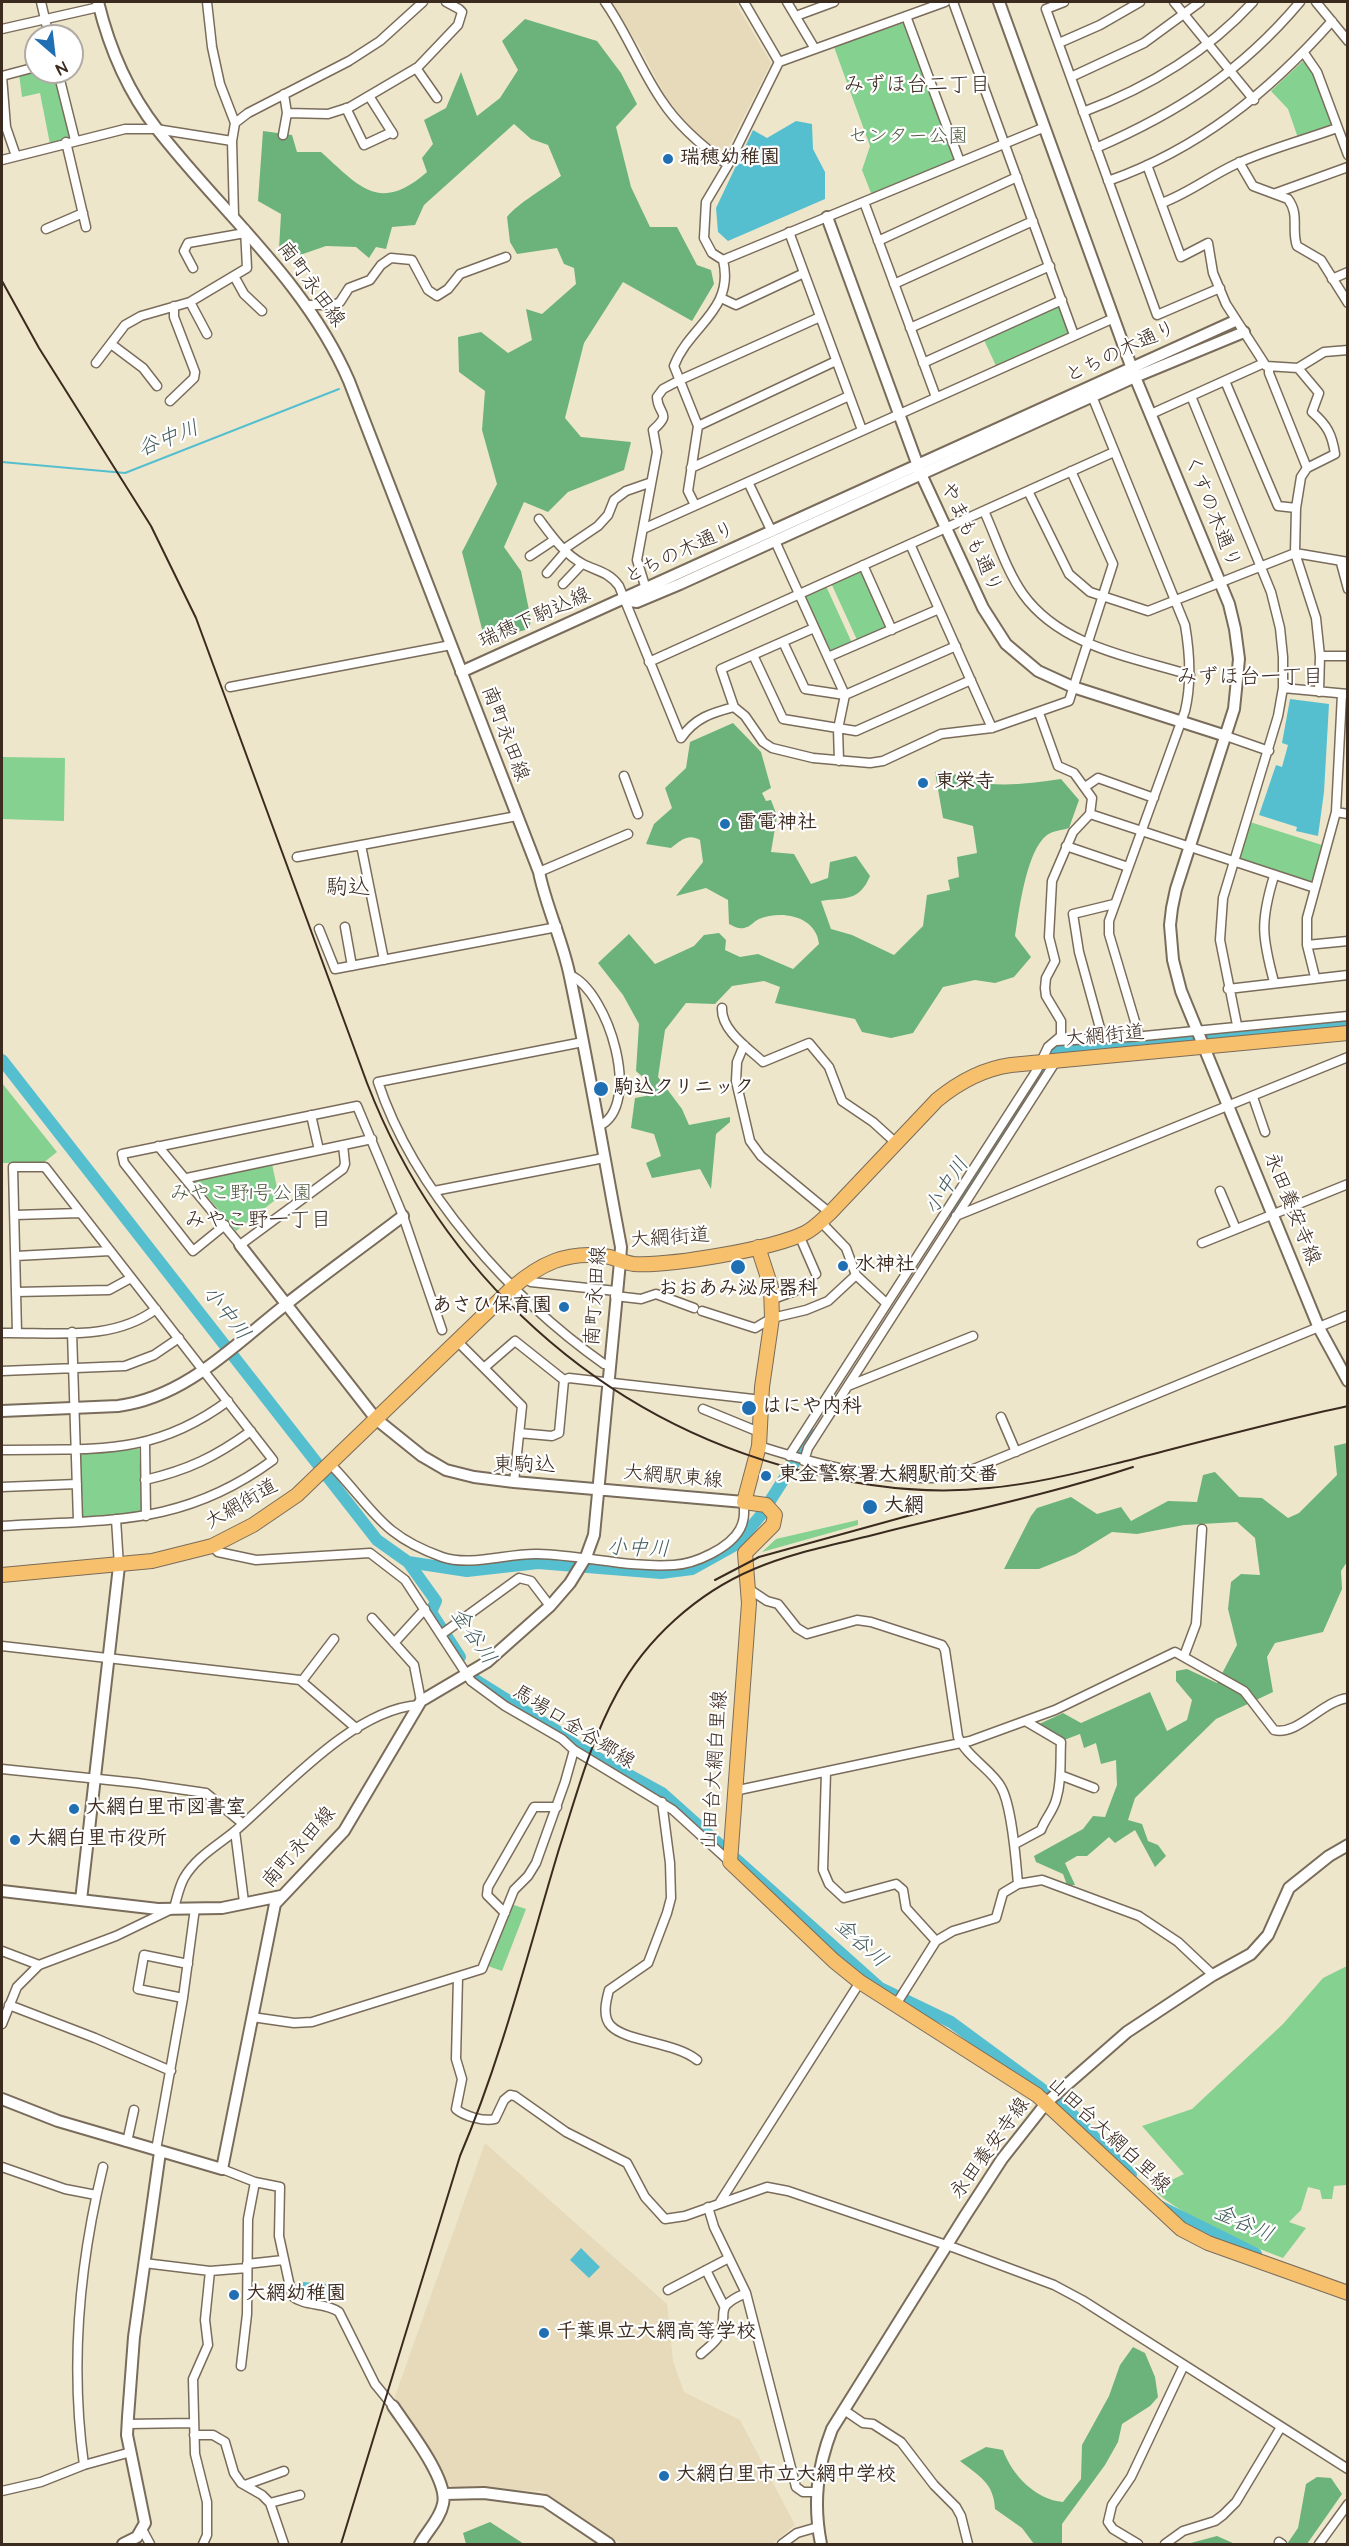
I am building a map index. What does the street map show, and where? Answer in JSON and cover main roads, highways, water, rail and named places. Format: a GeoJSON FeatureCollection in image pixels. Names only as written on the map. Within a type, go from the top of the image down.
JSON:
{"type":"FeatureCollection","features":[{"type":"Feature","properties":{"kind":"main road","name":"大網街道"},"geometry":{"type":"LineString","coordinates":[[2,1575],[119,1566],[162,1559],[212,1546],[281,1508],[331,1468],[376,1419],[512,1288],[538,1267],[570,1255],[607,1256],[620,1262],[636,1264],[687,1259],[758,1247],[799,1235],[826,1217],[937,1100],[966,1079],[999,1066],[1347,1034]]}},
{"type":"Feature","properties":{"kind":"main road","name":"山田台大網白里線"},"geometry":{"type":"LineString","coordinates":[[758,1247],[773,1299],[772,1318],[759,1446],[744,1502],[766,1505],[775,1515],[773,1525],[745,1553],[749,1589],[730,1862],[834,1961],[860,1982],[1047,2102],[1137,2190],[1181,2229],[1214,2245],[1347,2293]]}},
{"type":"Feature","properties":{"kind":"water"},"geometry":{"type":"Polygon","coordinates":[[[796,121],[812,124],[813,149],[825,172],[825,199],[728,241],[718,232],[716,208],[753,130],[767,138],[796,121]]]}},
{"type":"Feature","properties":{"kind":"water"},"geometry":{"type":"Polygon","coordinates":[[[1290,699],[1329,704],[1324,792],[1318,836],[1296,831],[1297,827],[1259,815],[1276,765],[1282,767],[1288,745],[1282,743],[1290,699]]]}},
{"type":"Feature","properties":{"kind":"water"},"geometry":{"type":"Polygon","coordinates":[[[581,2248],[600,2267],[589,2278],[570,2260],[581,2248]]]}},
{"type":"Feature","properties":{"kind":"water"},"geometry":{"type":"Polygon","coordinates":[[[303,2282],[328,2284],[327,2294],[302,2292],[303,2282]]]}},
{"type":"Feature","properties":{"kind":"waterway","name":"谷中川"},"geometry":{"type":"LineString","coordinates":[[2,462],[125,473],[339,389]]}},
{"type":"Feature","properties":{"kind":"waterway","name":"小中川"},"geometry":{"type":"LineString","coordinates":[[954,1213],[1054,1055],[1060,1051],[1348,1025]]}},
{"type":"Feature","properties":{"kind":"waterway","name":"小中川"},"geometry":{"type":"LineString","coordinates":[[2,1060],[377,1540],[408,1562],[467,1571],[538,1563],[661,1573],[692,1569],[737,1544],[761,1515],[812,1435]]}},
{"type":"Feature","properties":{"kind":"waterway","name":"金谷川"},"geometry":{"type":"LineString","coordinates":[[408,1562],[436,1601],[431,1612],[460,1657]]}},
{"type":"Feature","properties":{"kind":"waterway","name":"金谷川"},"geometry":{"type":"LineString","coordinates":[[474,1679],[565,1736],[578,1747],[662,1793],[880,1988],[951,2022],[1038,2086],[1069,2111],[1131,2175]]}},
{"type":"Feature","properties":{"kind":"waterway","name":"金谷川"},"geometry":{"type":"LineString","coordinates":[[1161,2207],[1256,2254]]}},
{"type":"Feature","properties":{"kind":"railway"},"geometry":{"type":"LineString","coordinates":[[2,281],[39,348],[151,526],[196,618],[367,1083],[399,1152],[438,1217],[483,1276],[536,1329],[594,1376],[657,1415],[725,1447],[798,1470],[845,1481],[892,1488],[965,1490],[1041,1481],[1348,1406]]}},
{"type":"Feature","properties":{"kind":"railway"},"geometry":{"type":"LineString","coordinates":[[341,2544],[460,2156],[502,2043],[584,1770],[607,1712],[629,1673],[658,1636],[693,1605],[733,1579],[768,1563],[1036,1495],[1133,1467]]}},
{"type":"Feature","properties":{"kind":"railway"},"geometry":{"type":"LineString","coordinates":[[715,1580],[759,1557],[922,1512]]}},
{"type":"Feature","properties":{"kind":"place","name":"瑞穂幼稚園"},"geometry":{"type":"Point","coordinates":[668,159]}},
{"type":"Feature","properties":{"kind":"place","name":"東栄寺"},"geometry":{"type":"Point","coordinates":[923,783]}},
{"type":"Feature","properties":{"kind":"place","name":"雷電神社"},"geometry":{"type":"Point","coordinates":[725,824]}},
{"type":"Feature","properties":{"kind":"place","name":"駒込クリニック"},"geometry":{"type":"Point","coordinates":[601,1089]}},
{"type":"Feature","properties":{"kind":"place","name":"水神社"},"geometry":{"type":"Point","coordinates":[843,1266]}},
{"type":"Feature","properties":{"kind":"place","name":"おおあみ泌尿器科"},"geometry":{"type":"Point","coordinates":[738,1267]}},
{"type":"Feature","properties":{"kind":"place","name":"あさひ保育園"},"geometry":{"type":"Point","coordinates":[564,1307]}},
{"type":"Feature","properties":{"kind":"place","name":"はにや内科"},"geometry":{"type":"Point","coordinates":[749,1408]}},
{"type":"Feature","properties":{"kind":"place","name":"東金警察署大網駅前交番"},"geometry":{"type":"Point","coordinates":[766,1476]}},
{"type":"Feature","properties":{"kind":"place","name":"大網"},"geometry":{"type":"Point","coordinates":[870,1507]}},
{"type":"Feature","properties":{"kind":"place","name":"大網白里市図書室"},"geometry":{"type":"Point","coordinates":[74,1809]}},
{"type":"Feature","properties":{"kind":"place","name":"大網白里市役所"},"geometry":{"type":"Point","coordinates":[15,1840]}},
{"type":"Feature","properties":{"kind":"place","name":"大網幼稚園"},"geometry":{"type":"Point","coordinates":[234,2295]}},
{"type":"Feature","properties":{"kind":"place","name":"千葉県立大網高等学校"},"geometry":{"type":"Point","coordinates":[544,2333]}},
{"type":"Feature","properties":{"kind":"place","name":"大網白里市立大網中学校"},"geometry":{"type":"Point","coordinates":[664,2476]}},
{"type":"Feature","properties":{"kind":"district","name":"みずほ台二丁目"},"geometry":{"type":"Point","coordinates":[917,87]}},
{"type":"Feature","properties":{"kind":"district","name":"みずほ台一丁目"},"geometry":{"type":"Point","coordinates":[1250,679]}},
{"type":"Feature","properties":{"kind":"district","name":"駒込"},"geometry":{"type":"Point","coordinates":[348,889]}},
{"type":"Feature","properties":{"kind":"district","name":"みやこ野一丁目"},"geometry":{"type":"Point","coordinates":[258,1222]}},
{"type":"Feature","properties":{"kind":"district","name":"東駒込"},"geometry":{"type":"Point","coordinates":[524,1467]}},
{"type":"Feature","properties":{"kind":"park label","name":"センター公園"},"geometry":{"type":"Point","coordinates":[908,138]}},
{"type":"Feature","properties":{"kind":"park label","name":"みやこ野1号公園"},"geometry":{"type":"Point","coordinates":[241,1195]}}]}
